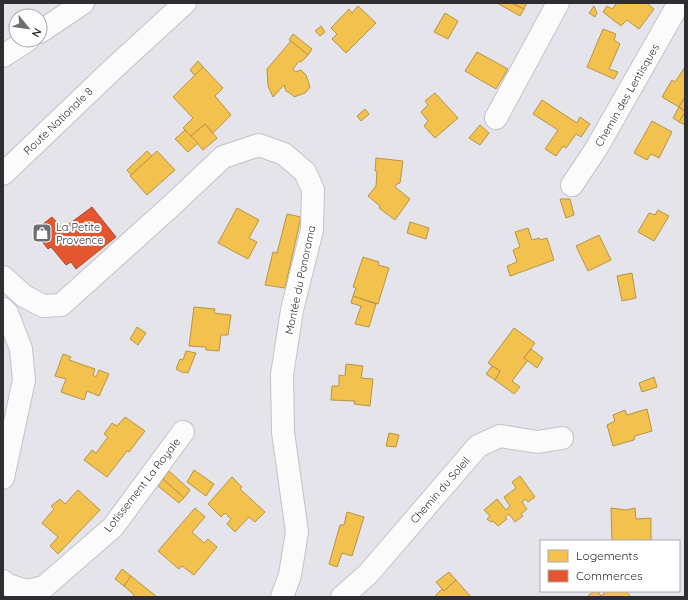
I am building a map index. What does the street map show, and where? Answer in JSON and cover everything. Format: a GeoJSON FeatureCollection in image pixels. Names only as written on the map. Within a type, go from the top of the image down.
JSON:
{"type":"FeatureCollection","features":[{"type":"Feature","properties":{"kind":"street"},"geometry":{"type":"LineString","coordinates":[[48,27],[83,3]]}},
{"type":"Feature","properties":{"kind":"street","name":"Route Nationale 8"},"geometry":{"type":"LineString","coordinates":[[3,174],[114,68],[185,3]]}},
{"type":"Feature","properties":{"kind":"street"},"geometry":{"type":"LineString","coordinates":[[496,118],[558,3]]}},
{"type":"Feature","properties":{"kind":"street","name":"Chemin des Lentisques"},"geometry":{"type":"LineString","coordinates":[[572,185],[596,149],[679,3]]}},
{"type":"Feature","properties":{"kind":"street"},"geometry":{"type":"LineString","coordinates":[[3,56],[16,48]]}},
{"type":"Feature","properties":{"kind":"street","name":"Route Nationale 8"},"geometry":{"type":"LineString","coordinates":[[3,161],[114,68]]}},
{"type":"Feature","properties":{"kind":"street","name":"Montée du Panorama"},"geometry":{"type":"LineString","coordinates":[[3,277],[24,296],[43,306],[61,305],[223,157],[259,145],[284,154],[305,172],[313,190],[312,230],[292,310],[282,375],[283,432],[297,532],[290,574],[282,597]]}},
{"type":"Feature","properties":{"kind":"street"},"geometry":{"type":"LineString","coordinates":[[3,309],[7,313],[9,339],[21,349],[24,380],[3,478]]}},
{"type":"Feature","properties":{"kind":"street","name":"Lotissement La Royale"},"geometry":{"type":"LineString","coordinates":[[3,581],[8,585],[27,591],[44,587],[113,526],[183,432]]}},
{"type":"Feature","properties":{"kind":"street","name":"Chemin du Soleil"},"geometry":{"type":"LineString","coordinates":[[342,597],[368,574],[478,446],[500,436],[538,442],[562,438]]}},
{"type":"Feature","properties":{"kind":"building: Logements"},"geometry":{"type":"Polygon","coordinates":[[[497,3],[512,3],[524,9],[520,16],[497,3]]]}},
{"type":"Feature","properties":{"kind":"building: Logements"},"geometry":{"type":"Polygon","coordinates":[[[512,3],[527,3],[524,9],[512,3]]]}},
{"type":"Feature","properties":{"kind":"building: Logements"},"geometry":{"type":"Polygon","coordinates":[[[617,3],[647,3],[654,9],[639,29],[627,20],[621,26],[603,12],[607,6],[612,9],[617,3]]]}},
{"type":"Feature","properties":{"kind":"building: Logements"},"geometry":{"type":"Polygon","coordinates":[[[358,6],[376,23],[346,53],[332,39],[337,34],[331,28],[349,9],[352,13],[358,6]]]}},
{"type":"Feature","properties":{"kind":"building: Logements"},"geometry":{"type":"Polygon","coordinates":[[[594,6],[597,13],[595,17],[589,13],[594,6]]]}},
{"type":"Feature","properties":{"kind":"building: Logements"},"geometry":{"type":"Polygon","coordinates":[[[445,13],[458,21],[448,39],[434,32],[445,13]]]}},
{"type":"Feature","properties":{"kind":"building: Logements"},"geometry":{"type":"Polygon","coordinates":[[[321,26],[325,32],[320,36],[315,31],[321,26]]]}},
{"type":"Feature","properties":{"kind":"building: Logements"},"geometry":{"type":"Polygon","coordinates":[[[603,29],[616,34],[614,40],[620,44],[609,69],[618,72],[614,79],[587,67],[603,29]]]}},
{"type":"Feature","properties":{"kind":"building: Logements"},"geometry":{"type":"Polygon","coordinates":[[[293,34],[312,49],[308,55],[289,40],[293,34]]]}},
{"type":"Feature","properties":{"kind":"building: Logements"},"geometry":{"type":"Polygon","coordinates":[[[291,41],[308,55],[301,62],[299,61],[293,69],[295,72],[301,70],[306,75],[310,87],[305,93],[294,97],[286,91],[284,85],[273,97],[268,86],[267,69],[291,41]]]}},
{"type":"Feature","properties":{"kind":"building: Logements"},"geometry":{"type":"Polygon","coordinates":[[[477,52],[508,69],[496,89],[465,71],[477,52]]]}},
{"type":"Feature","properties":{"kind":"building: Logements"},"geometry":{"type":"Polygon","coordinates":[[[198,61],[203,67],[195,76],[190,70],[198,61]]]}},
{"type":"Feature","properties":{"kind":"building: Logements"},"geometry":{"type":"Polygon","coordinates":[[[203,67],[223,88],[215,96],[231,115],[213,133],[205,124],[191,136],[183,128],[193,118],[173,97],[203,67]]]}},
{"type":"Feature","properties":{"kind":"building: Logements"},"geometry":{"type":"Polygon","coordinates":[[[685,67],[685,97],[679,107],[662,97],[672,80],[675,82],[685,67]]]}},
{"type":"Feature","properties":{"kind":"building: Logements"},"geometry":{"type":"Polygon","coordinates":[[[435,93],[458,118],[435,138],[424,126],[428,121],[421,112],[428,105],[425,101],[435,93]]]}},
{"type":"Feature","properties":{"kind":"building: Logements"},"geometry":{"type":"Polygon","coordinates":[[[685,97],[685,111],[679,107],[685,97]]]}},
{"type":"Feature","properties":{"kind":"building: Logements"},"geometry":{"type":"Polygon","coordinates":[[[542,100],[577,123],[580,117],[590,124],[581,137],[576,134],[566,148],[563,146],[556,156],[545,149],[558,130],[533,114],[542,100]]]}},
{"type":"Feature","properties":{"kind":"building: Logements"},"geometry":{"type":"Polygon","coordinates":[[[679,107],[685,112],[679,122],[673,118],[679,107]]]}},
{"type":"Feature","properties":{"kind":"building: Logements"},"geometry":{"type":"Polygon","coordinates":[[[365,109],[369,114],[361,121],[357,116],[365,109]]]}},
{"type":"Feature","properties":{"kind":"building: Logements"},"geometry":{"type":"Polygon","coordinates":[[[685,112],[685,125],[679,122],[685,112]]]}},
{"type":"Feature","properties":{"kind":"building: Logements"},"geometry":{"type":"Polygon","coordinates":[[[652,121],[672,132],[659,158],[651,154],[647,160],[634,153],[652,121]]]}},
{"type":"Feature","properties":{"kind":"building: Logements"},"geometry":{"type":"Polygon","coordinates":[[[205,124],[217,138],[203,150],[191,136],[205,124]]]}},
{"type":"Feature","properties":{"kind":"building: Logements"},"geometry":{"type":"Polygon","coordinates":[[[480,125],[489,133],[480,145],[469,138],[480,125]]]}},
{"type":"Feature","properties":{"kind":"building: Logements"},"geometry":{"type":"Polygon","coordinates":[[[185,130],[198,143],[188,152],[175,139],[185,130]]]}},
{"type":"Feature","properties":{"kind":"building: Logements"},"geometry":{"type":"Polygon","coordinates":[[[147,151],[152,156],[131,175],[127,170],[147,151]]]}},
{"type":"Feature","properties":{"kind":"building: Logements"},"geometry":{"type":"Polygon","coordinates":[[[157,151],[175,170],[147,195],[130,176],[157,151]]]}},
{"type":"Feature","properties":{"kind":"building: Logements"},"geometry":{"type":"Polygon","coordinates":[[[376,158],[403,161],[400,183],[395,187],[410,199],[395,220],[379,208],[380,206],[368,196],[376,186],[376,158]]]}},
{"type":"Feature","properties":{"kind":"building: Logements"},"geometry":{"type":"Polygon","coordinates":[[[560,199],[570,199],[574,215],[566,218],[560,199]]]}},
{"type":"Feature","properties":{"kind":"building: Logements"},"geometry":{"type":"Polygon","coordinates":[[[237,208],[259,220],[249,238],[257,242],[248,259],[218,243],[237,208]]]}},
{"type":"Feature","properties":{"kind":"building: Logements"},"geometry":{"type":"Polygon","coordinates":[[[658,210],[669,216],[654,241],[638,232],[649,213],[655,215],[658,210]]]}},
{"type":"Feature","properties":{"kind":"building: Logements"},"geometry":{"type":"Polygon","coordinates":[[[287,214],[301,217],[285,288],[265,285],[273,252],[277,253],[287,214]]]}},
{"type":"Feature","properties":{"kind":"building: Logements"},"geometry":{"type":"Polygon","coordinates":[[[410,222],[429,228],[426,239],[407,233],[410,222]]]}},
{"type":"Feature","properties":{"kind":"building: Logements"},"geometry":{"type":"Polygon","coordinates":[[[528,228],[532,240],[547,238],[554,260],[510,276],[507,266],[517,262],[513,250],[520,247],[515,232],[528,228]]]}},
{"type":"Feature","properties":{"kind":"building: Logements"},"geometry":{"type":"Polygon","coordinates":[[[599,235],[611,260],[588,271],[576,246],[599,235]]]}},
{"type":"Feature","properties":{"kind":"building: Logements"},"geometry":{"type":"Polygon","coordinates":[[[363,257],[379,262],[378,265],[389,268],[378,304],[353,296],[356,288],[353,287],[363,257]]]}},
{"type":"Feature","properties":{"kind":"building: Logements"},"geometry":{"type":"Polygon","coordinates":[[[632,273],[636,298],[622,301],[617,276],[632,273]]]}},
{"type":"Feature","properties":{"kind":"building: Logements"},"geometry":{"type":"Polygon","coordinates":[[[353,296],[376,304],[369,327],[355,324],[361,306],[351,303],[353,296]]]}},
{"type":"Feature","properties":{"kind":"building: Logements"},"geometry":{"type":"Polygon","coordinates":[[[194,307],[215,309],[214,313],[231,315],[228,335],[221,335],[219,351],[206,350],[206,347],[189,346],[194,307]]]}},
{"type":"Feature","properties":{"kind":"building: Logements"},"geometry":{"type":"Polygon","coordinates":[[[137,327],[146,333],[138,345],[130,339],[137,327]]]}},
{"type":"Feature","properties":{"kind":"building: Logements"},"geometry":{"type":"Polygon","coordinates":[[[514,328],[535,343],[524,358],[528,360],[512,381],[520,387],[514,394],[495,380],[500,371],[488,363],[514,328]]]}},
{"type":"Feature","properties":{"kind":"building: Logements"},"geometry":{"type":"Polygon","coordinates":[[[531,349],[543,358],[537,368],[524,358],[531,349]]]}},
{"type":"Feature","properties":{"kind":"building: Logements"},"geometry":{"type":"Polygon","coordinates":[[[186,351],[196,353],[188,373],[184,373],[176,369],[180,359],[183,360],[186,351]]]}},
{"type":"Feature","properties":{"kind":"building: Logements"},"geometry":{"type":"Polygon","coordinates":[[[63,354],[71,357],[69,360],[95,369],[93,375],[96,377],[99,370],[109,374],[99,396],[87,391],[84,400],[61,392],[66,379],[55,376],[63,354]]]}},
{"type":"Feature","properties":{"kind":"building: Logements"},"geometry":{"type":"Polygon","coordinates":[[[346,364],[363,366],[361,378],[373,379],[370,406],[354,404],[355,401],[331,400],[332,386],[339,386],[339,375],[345,376],[346,364]]]}},
{"type":"Feature","properties":{"kind":"building: Logements"},"geometry":{"type":"Polygon","coordinates":[[[492,366],[500,371],[495,380],[486,374],[492,366]]]}},
{"type":"Feature","properties":{"kind":"building: Logements"},"geometry":{"type":"Polygon","coordinates":[[[654,377],[657,387],[642,392],[639,383],[654,377]]]}},
{"type":"Feature","properties":{"kind":"building: Logements"},"geometry":{"type":"Polygon","coordinates":[[[647,409],[652,431],[635,436],[634,440],[613,446],[607,425],[615,421],[613,415],[625,410],[627,415],[647,409]]]}},
{"type":"Feature","properties":{"kind":"building: Logements"},"geometry":{"type":"Polygon","coordinates":[[[125,417],[145,431],[107,477],[84,460],[92,450],[96,453],[108,437],[104,434],[112,423],[117,426],[125,417]]]}},
{"type":"Feature","properties":{"kind":"building: Logements"},"geometry":{"type":"Polygon","coordinates":[[[389,433],[399,435],[396,447],[386,446],[389,433]]]}},
{"type":"Feature","properties":{"kind":"building: Logements"},"geometry":{"type":"Polygon","coordinates":[[[194,470],[214,484],[206,496],[187,482],[194,470]]]}},
{"type":"Feature","properties":{"kind":"building: Logements"},"geometry":{"type":"Polygon","coordinates":[[[169,471],[190,490],[184,498],[163,479],[169,471]]]}},
{"type":"Feature","properties":{"kind":"building: Logements"},"geometry":{"type":"Polygon","coordinates":[[[520,476],[535,497],[528,502],[526,499],[522,502],[527,509],[521,514],[523,516],[515,522],[509,514],[505,517],[507,519],[498,526],[493,521],[491,522],[487,519],[490,516],[484,510],[497,499],[506,510],[510,506],[504,497],[516,488],[512,482],[520,476]]]}},
{"type":"Feature","properties":{"kind":"building: Logements"},"geometry":{"type":"Polygon","coordinates":[[[232,477],[242,487],[240,489],[265,512],[255,522],[249,517],[235,532],[227,524],[231,519],[225,513],[221,517],[208,504],[232,477]]]}},
{"type":"Feature","properties":{"kind":"building: Logements"},"geometry":{"type":"Polygon","coordinates":[[[163,479],[184,498],[179,503],[158,486],[163,479]]]}},
{"type":"Feature","properties":{"kind":"building: Logements"},"geometry":{"type":"Polygon","coordinates":[[[78,490],[100,510],[58,554],[50,546],[58,537],[42,523],[54,509],[51,506],[60,499],[65,504],[78,490]]]}},
{"type":"Feature","properties":{"kind":"building: Logements"},"geometry":{"type":"Polygon","coordinates":[[[195,508],[205,517],[192,532],[204,543],[208,539],[217,547],[194,575],[182,566],[179,569],[158,551],[195,508]]]}},
{"type":"Feature","properties":{"kind":"building: Logements"},"geometry":{"type":"Polygon","coordinates":[[[611,508],[626,510],[635,508],[636,519],[651,518],[651,540],[612,540],[611,508]]]}},
{"type":"Feature","properties":{"kind":"building: Logements"},"geometry":{"type":"Polygon","coordinates":[[[347,512],[364,517],[352,556],[342,553],[337,567],[329,564],[340,525],[344,525],[347,512]]]}},
{"type":"Feature","properties":{"kind":"building: Logements"},"geometry":{"type":"Polygon","coordinates":[[[122,569],[131,576],[124,586],[115,579],[122,569]]]}},
{"type":"Feature","properties":{"kind":"building: Logements"},"geometry":{"type":"Polygon","coordinates":[[[449,572],[456,580],[444,591],[436,582],[449,572]]]}},
{"type":"Feature","properties":{"kind":"building: Logements"},"geometry":{"type":"Polygon","coordinates":[[[131,576],[157,597],[133,597],[134,595],[124,586],[131,576]]]}},
{"type":"Feature","properties":{"kind":"building: Logements"},"geometry":{"type":"Polygon","coordinates":[[[456,580],[471,597],[434,597],[442,589],[444,591],[456,580]]]}},
{"type":"Feature","properties":{"kind":"building: Logements"},"geometry":{"type":"Polygon","coordinates":[[[593,592],[599,592],[601,596],[605,592],[627,592],[631,597],[587,597],[593,592]]]}},
{"type":"Feature","properties":{"kind":"building: Commerces"},"geometry":{"type":"Polygon","coordinates":[[[92,207],[116,237],[76,269],[71,262],[66,265],[51,247],[48,249],[34,231],[52,217],[67,234],[73,230],[69,224],[92,207]]]}},
{"type":"Feature","properties":{"kind":"place","name":"La Petite Provence"},"geometry":{"type":"Point","coordinates":[42,233]}}]}
